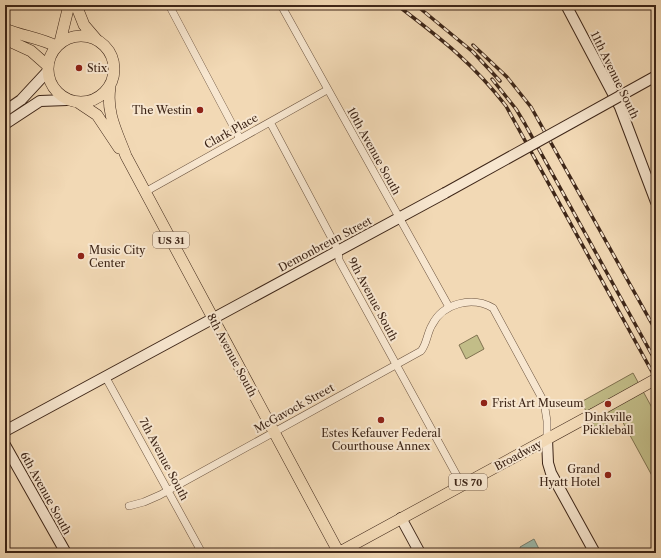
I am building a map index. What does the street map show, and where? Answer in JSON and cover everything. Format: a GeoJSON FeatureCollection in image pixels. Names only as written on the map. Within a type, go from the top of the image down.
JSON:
{"type":"FeatureCollection","features":[{"type":"Feature","properties":{"kind":"main road"},"geometry":{"type":"LineString","coordinates":[[5,40],[31,51],[47,69],[58,44],[69,5]]}},
{"type":"Feature","properties":{"kind":"main road","name":"US 31"},"geometry":{"type":"LineString","coordinates":[[76,5],[84,25],[112,56],[114,72],[110,87]]}},
{"type":"Feature","properties":{"kind":"main road"},"geometry":{"type":"LineString","coordinates":[[5,29],[20,35],[58,44],[78,36],[96,39]]}},
{"type":"Feature","properties":{"kind":"main road","name":"US 31"},"geometry":{"type":"LineString","coordinates":[[47,69],[52,87],[67,100],[80,103]]}},
{"type":"Feature","properties":{"kind":"main road"},"geometry":{"type":"LineString","coordinates":[[80,103],[97,99],[110,87]]}},
{"type":"Feature","properties":{"kind":"main road","name":"8th Avenue South"},"geometry":{"type":"LineString","coordinates":[[110,87],[108,100],[110,118],[126,156],[338,553]]}},
{"type":"Feature","properties":{"kind":"main road","name":"8th Avenue South"},"geometry":{"type":"LineString","coordinates":[[80,103],[97,115],[109,135],[126,156]]}},
{"type":"Feature","properties":{"kind":"main road","name":"Broadway"},"geometry":{"type":"LineString","coordinates":[[338,553],[656,379]]}},
{"type":"Feature","properties":{"kind":"street"},"geometry":{"type":"LineString","coordinates":[[169,5],[240,138]]}},
{"type":"Feature","properties":{"kind":"street","name":"10th Avenue South"},"geometry":{"type":"LineString","coordinates":[[281,5],[449,307]]}},
{"type":"Feature","properties":{"kind":"street","name":"11th Avenue South"},"geometry":{"type":"LineString","coordinates":[[566,5],[620,107],[656,202]]}},
{"type":"Feature","properties":{"kind":"street"},"geometry":{"type":"LineString","coordinates":[[5,111],[21,100],[47,69]]}},
{"type":"Feature","properties":{"kind":"street","name":"Demonbreun Street"},"geometry":{"type":"LineString","coordinates":[[5,431],[445,193],[656,76]]}},
{"type":"Feature","properties":{"kind":"street","name":"Clark Place"},"geometry":{"type":"LineString","coordinates":[[145,192],[327,90]]}},
{"type":"Feature","properties":{"kind":"street"},"geometry":{"type":"LineString","coordinates":[[5,124],[40,102],[67,100]]}},
{"type":"Feature","properties":{"kind":"street","name":"9th Avenue South"},"geometry":{"type":"LineString","coordinates":[[270,122],[338,250],[339,260],[395,365],[462,485]]}},
{"type":"Feature","properties":{"kind":"street"},"geometry":{"type":"LineString","coordinates":[[449,307],[474,302],[486,304],[493,308],[544,402],[547,421],[548,463],[551,473],[594,553]]}},
{"type":"Feature","properties":{"kind":"street","name":"McGavock Street"},"geometry":{"type":"LineString","coordinates":[[129,506],[144,502],[169,491],[421,351],[424,348],[432,324],[449,307]]}},
{"type":"Feature","properties":{"kind":"street","name":"7th Avenue South"},"geometry":{"type":"LineString","coordinates":[[105,376],[202,553]]}},
{"type":"Feature","properties":{"kind":"street","name":"6th Avenue South"},"geometry":{"type":"LineString","coordinates":[[5,445],[66,553]]}},
{"type":"Feature","properties":{"kind":"street"},"geometry":{"type":"LineString","coordinates":[[401,518],[420,553]]}},
{"type":"Feature","properties":{"kind":"shaded area"},"geometry":{"type":"Polygon","coordinates":[[[477,335],[484,349],[466,359],[459,345],[477,335]]]}},
{"type":"Feature","properties":{"kind":"shaded area"},"geometry":{"type":"Polygon","coordinates":[[[633,373],[656,415],[656,483],[620,417],[596,429],[581,402],[633,373]]]}},
{"type":"Feature","properties":{"kind":"shaded area"},"geometry":{"type":"Polygon","coordinates":[[[534,539],[541,553],[522,553],[520,547],[534,539]]]}},
{"type":"Feature","properties":{"kind":"railway"},"geometry":{"type":"LineString","coordinates":[[397,5],[442,40],[468,64],[506,106],[656,379]]}},
{"type":"Feature","properties":{"kind":"railway"},"geometry":{"type":"LineString","coordinates":[[416,5],[473,52],[500,81]]}},
{"type":"Feature","properties":{"kind":"railway"},"geometry":{"type":"LineString","coordinates":[[473,45],[507,77],[531,107],[656,331]]}},
{"type":"Feature","properties":{"kind":"railway"},"geometry":{"type":"LineString","coordinates":[[492,79],[516,109],[525,124],[656,362]]}},
{"type":"Feature","properties":{"kind":"place","name":"Stix"},"geometry":{"type":"Point","coordinates":[79,68]}},
{"type":"Feature","properties":{"kind":"place","name":"The Westin"},"geometry":{"type":"Point","coordinates":[200,110]}},
{"type":"Feature","properties":{"kind":"place","name":"Music City Center"},"geometry":{"type":"Point","coordinates":[81,256]}},
{"type":"Feature","properties":{"kind":"place","name":"Frist Art Museum"},"geometry":{"type":"Point","coordinates":[484,403]}},
{"type":"Feature","properties":{"kind":"place","name":"Dinkville Pickleball"},"geometry":{"type":"Point","coordinates":[608,404]}},
{"type":"Feature","properties":{"kind":"place","name":"Estes Kefauver Federal Courthouse Annex"},"geometry":{"type":"Point","coordinates":[381,420]}},
{"type":"Feature","properties":{"kind":"place","name":"Grand Hyatt Hotel"},"geometry":{"type":"Point","coordinates":[608,475]}}]}
